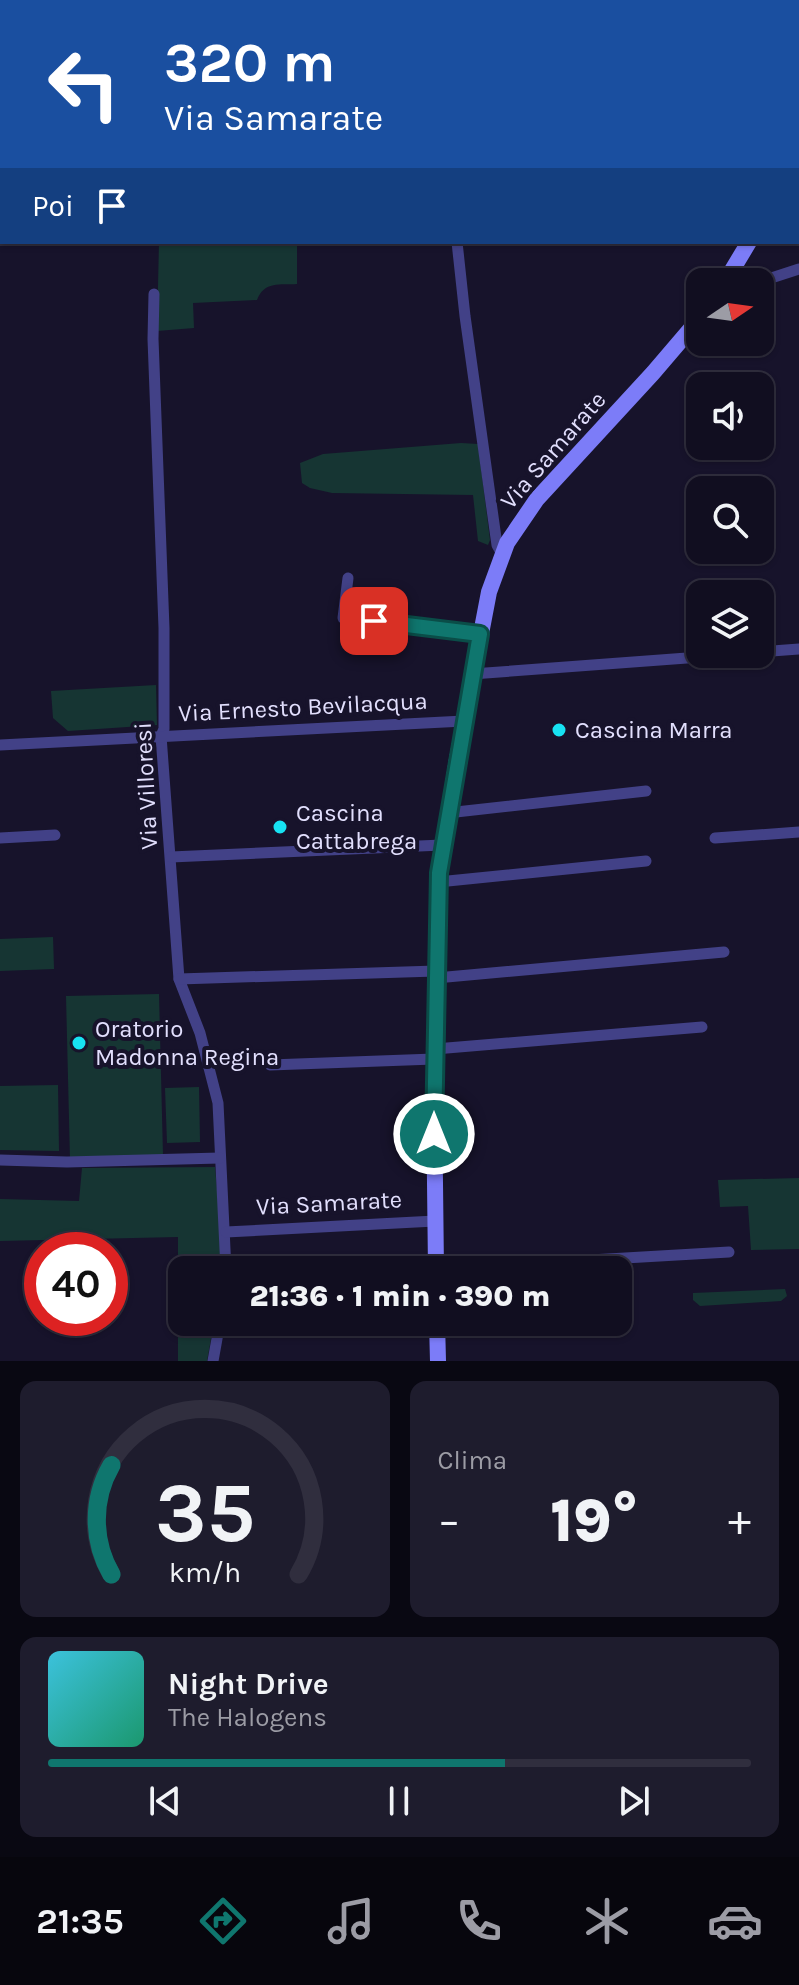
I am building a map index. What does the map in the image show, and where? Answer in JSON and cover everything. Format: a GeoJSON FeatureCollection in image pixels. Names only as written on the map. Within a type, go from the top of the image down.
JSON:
{"type":"FeatureCollection","features":[{"type":"Feature","properties":{"kind":"street"},"geometry":{"type":"LineString","coordinates":[[457,244],[497,545],[502,554]]}},
{"type":"Feature","properties":{"kind":"street"},"geometry":{"type":"LineString","coordinates":[[733,268],[748,244]]}},
{"type":"Feature","properties":{"kind":"street"},"geometry":{"type":"LineString","coordinates":[[774,277],[799,269]]}},
{"type":"Feature","properties":{"kind":"street","name":"Via Villoresi"},"geometry":{"type":"LineString","coordinates":[[154,294],[153,354],[164,628],[164,729],[161,736],[179,979],[200,1033],[215,1091],[226,1256]]}},
{"type":"Feature","properties":{"kind":"street","name":"Via Samarate"},"geometry":{"type":"LineString","coordinates":[[436,1256],[434,1054],[438,882],[447,813],[489,592],[502,554],[537,499],[686,334]]}},
{"type":"Feature","properties":{"kind":"street"},"geometry":{"type":"LineString","coordinates":[[348,578],[343,618],[480,634]]}},
{"type":"Feature","properties":{"kind":"street"},"geometry":{"type":"LineString","coordinates":[[774,651],[799,649]]}},
{"type":"Feature","properties":{"kind":"street"},"geometry":{"type":"LineString","coordinates":[[472,674],[686,658]]}},
{"type":"Feature","properties":{"kind":"street","name":"Via Ernesto Bevilacqua"},"geometry":{"type":"LineString","coordinates":[[0,745],[464,721]]}},
{"type":"Feature","properties":{"kind":"street"},"geometry":{"type":"LineString","coordinates":[[447,813],[646,791]]}},
{"type":"Feature","properties":{"kind":"street"},"geometry":{"type":"LineString","coordinates":[[715,838],[799,832]]}},
{"type":"Feature","properties":{"kind":"street"},"geometry":{"type":"LineString","coordinates":[[0,838],[55,835]]}},
{"type":"Feature","properties":{"kind":"street"},"geometry":{"type":"LineString","coordinates":[[171,857],[442,845]]}},
{"type":"Feature","properties":{"kind":"street"},"geometry":{"type":"LineString","coordinates":[[438,882],[646,861]]}},
{"type":"Feature","properties":{"kind":"street"},"geometry":{"type":"LineString","coordinates":[[179,979],[436,974],[724,952]]}},
{"type":"Feature","properties":{"kind":"street"},"geometry":{"type":"LineString","coordinates":[[270,1065],[434,1054],[702,1027]]}},
{"type":"Feature","properties":{"kind":"street"},"geometry":{"type":"LineString","coordinates":[[0,1160],[67,1162],[220,1158]]}},
{"type":"Feature","properties":{"kind":"street","name":"Via Samarate"},"geometry":{"type":"LineString","coordinates":[[226,1232],[435,1221]]}},
{"type":"Feature","properties":{"kind":"street"},"geometry":{"type":"LineString","coordinates":[[632,1258],[729,1252]]}},
{"type":"Feature","properties":{"kind":"street"},"geometry":{"type":"LineString","coordinates":[[213,1361],[217,1336]]}},
{"type":"Feature","properties":{"kind":"street"},"geometry":{"type":"LineString","coordinates":[[437,1336],[438,1361]]}},
{"type":"Feature","properties":{"kind":"green space"},"geometry":{"type":"Polygon","coordinates":[[[159,244],[297,244],[297,284],[268,287],[257,300],[193,303],[194,328],[157,331],[159,244]]]}},
{"type":"Feature","properties":{"kind":"green space"},"geometry":{"type":"Polygon","coordinates":[[[478,444],[490,540],[488,545],[478,541],[473,495],[332,493],[302,483],[300,463],[323,454],[478,444]]]}},
{"type":"Feature","properties":{"kind":"green space"},"geometry":{"type":"Polygon","coordinates":[[[156,685],[157,725],[68,731],[53,718],[51,691],[156,685]]]}},
{"type":"Feature","properties":{"kind":"green space"},"geometry":{"type":"Polygon","coordinates":[[[53,937],[54,969],[0,971],[0,939],[53,937]]]}},
{"type":"Feature","properties":{"kind":"green space"},"geometry":{"type":"Polygon","coordinates":[[[159,994],[163,1155],[70,1159],[66,996],[159,994]]]}},
{"type":"Feature","properties":{"kind":"green space"},"geometry":{"type":"Polygon","coordinates":[[[58,1085],[59,1151],[0,1150],[0,1086],[58,1085]]]}},
{"type":"Feature","properties":{"kind":"green space"},"geometry":{"type":"Polygon","coordinates":[[[199,1087],[200,1142],[167,1143],[165,1088],[199,1087]]]}},
{"type":"Feature","properties":{"kind":"green space"},"geometry":{"type":"Polygon","coordinates":[[[215,1167],[221,1256],[178,1256],[178,1237],[128,1238],[128,1232],[24,1232],[24,1240],[0,1241],[0,1199],[79,1201],[82,1168],[215,1167]]]}},
{"type":"Feature","properties":{"kind":"green space"},"geometry":{"type":"Polygon","coordinates":[[[799,1178],[799,1249],[751,1250],[748,1206],[720,1207],[718,1180],[799,1178]]]}},
{"type":"Feature","properties":{"kind":"green space"},"geometry":{"type":"Polygon","coordinates":[[[785,1289],[787,1296],[781,1301],[700,1306],[693,1300],[693,1293],[785,1289]]]}},
{"type":"Feature","properties":{"kind":"green space"},"geometry":{"type":"Polygon","coordinates":[[[178,1336],[211,1336],[207,1361],[178,1361],[178,1336]]]}},
{"type":"Feature","properties":{"kind":"place","name":"Cascina Marra"},"geometry":{"type":"Point","coordinates":[559,730]}},
{"type":"Feature","properties":{"kind":"place","name":"Cascina Cattabrega"},"geometry":{"type":"Point","coordinates":[280,827]}},
{"type":"Feature","properties":{"kind":"place","name":"Oratorio Madonna Regina"},"geometry":{"type":"Point","coordinates":[79,1043]}},
{"type":"Feature","properties":{"kind":"route"},"geometry":{"type":"LineString","coordinates":[[374,621],[480,634],[439,873],[434,1134]]}}]}
